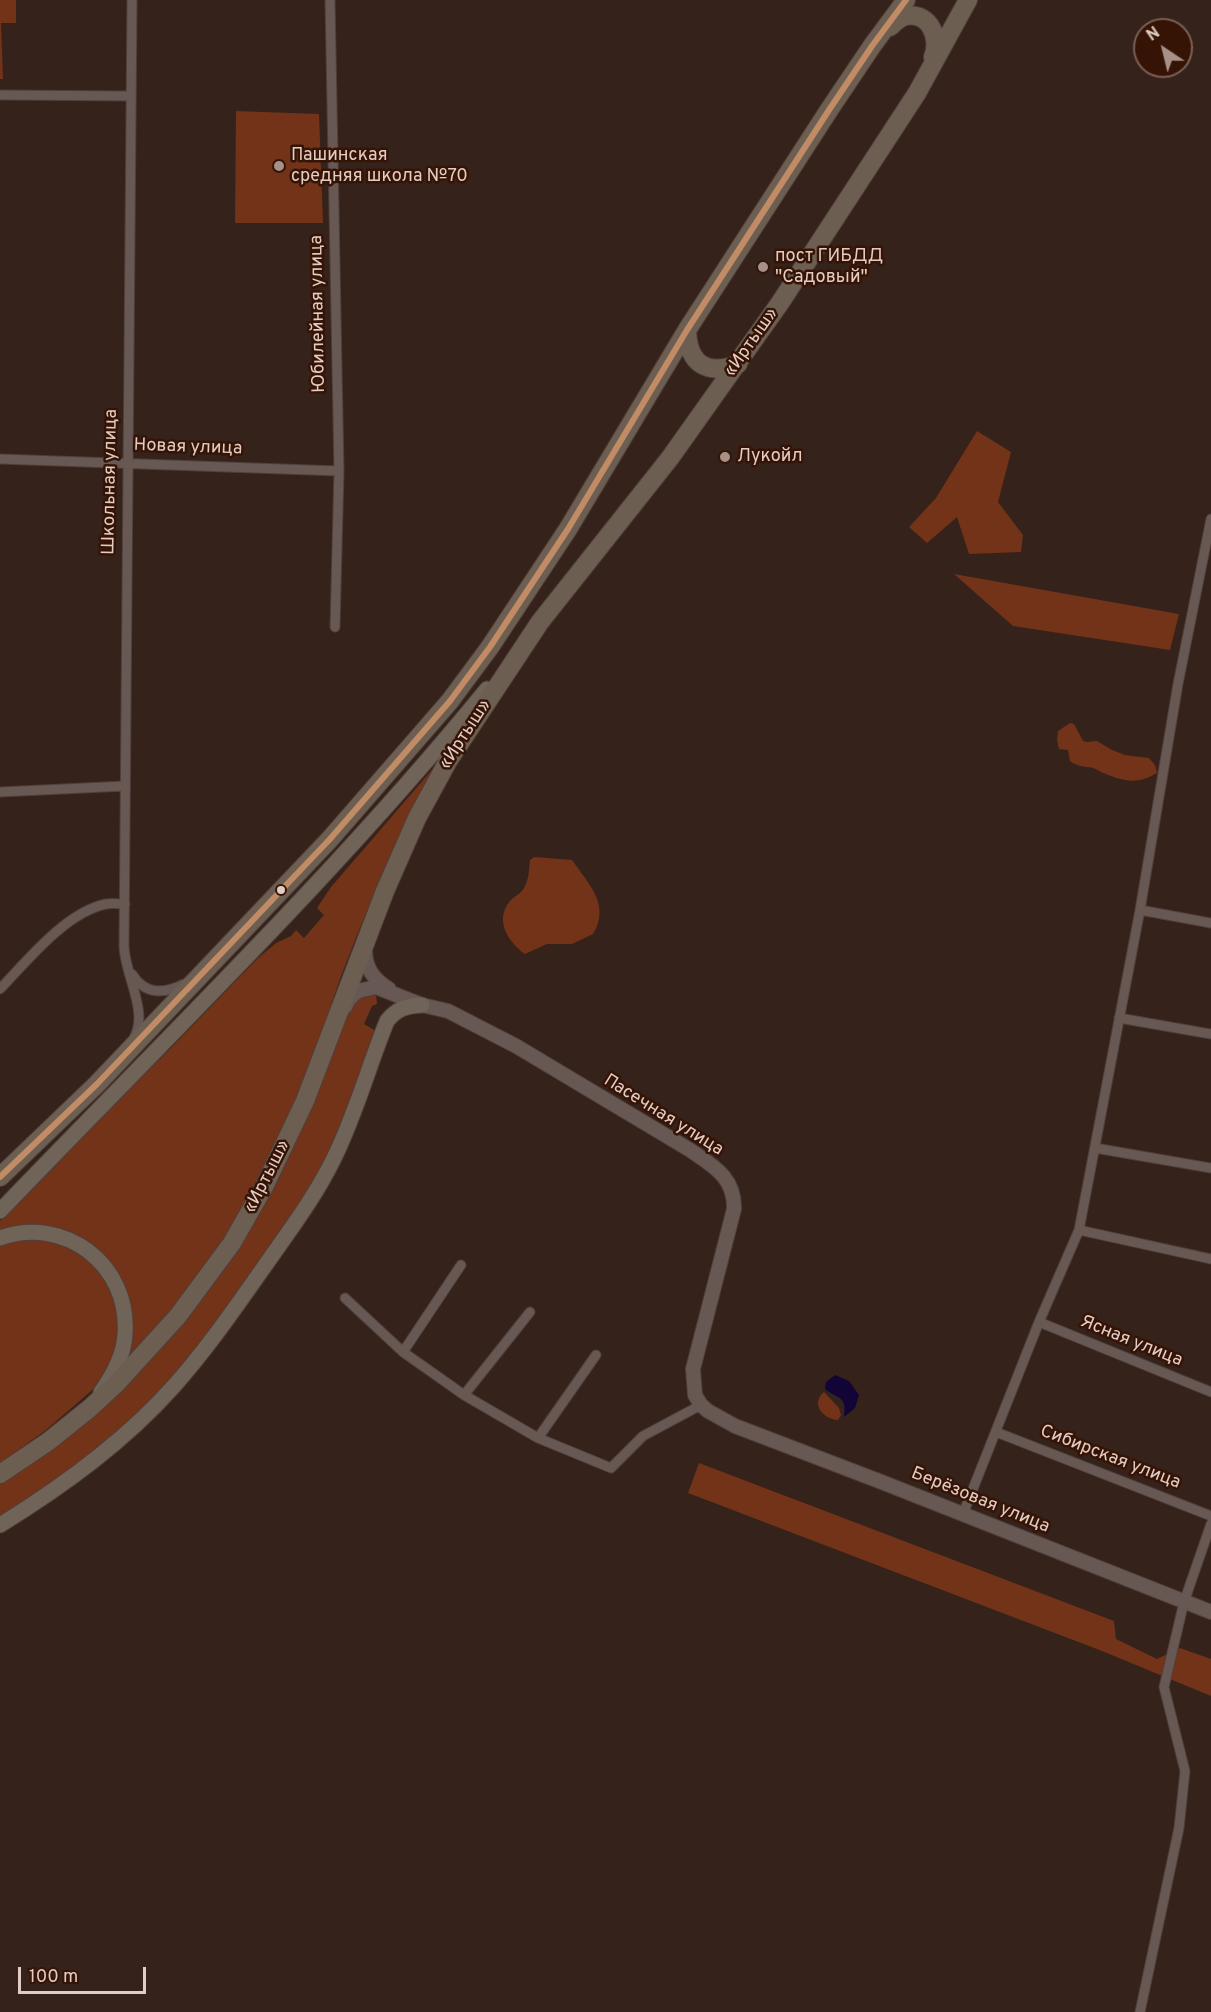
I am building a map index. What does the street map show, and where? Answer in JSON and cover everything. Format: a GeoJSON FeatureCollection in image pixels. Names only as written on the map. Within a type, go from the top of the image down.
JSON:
{"type":"FeatureCollection","features":[{"type":"Feature","properties":{"kind":"highway","name":"«Иртыш»"},"geometry":{"type":"LineString","coordinates":[[0,1177],[97,1084],[330,839],[450,701],[490,647],[568,529],[687,330],[829,110],[906,0]]}},
{"type":"Feature","properties":{"kind":"highway","name":"«Иртыш»"},"geometry":{"type":"LineString","coordinates":[[0,1474],[90,1408],[160,1338],[213,1271],[261,1195],[305,1101],[366,938],[406,842],[448,761],[540,622],[663,467],[738,364],[817,247],[925,78],[968,0]]}},
{"type":"Feature","properties":{"kind":"highway"},"geometry":{"type":"LineString","coordinates":[[872,46],[900,19],[907,16],[923,20],[934,31],[936,41],[935,51],[925,78]]}},
{"type":"Feature","properties":{"kind":"highway"},"geometry":{"type":"LineString","coordinates":[[687,330],[690,352],[704,366],[723,369],[738,364]]}},
{"type":"Feature","properties":{"kind":"main road"},"geometry":{"type":"LineString","coordinates":[[0,1211],[344,854],[466,715],[540,622]]}},
{"type":"Feature","properties":{"kind":"main road"},"geometry":{"type":"LineString","coordinates":[[366,938],[365,960],[369,970],[378,981],[398,994]]}},
{"type":"Feature","properties":{"kind":"main road"},"geometry":{"type":"LineString","coordinates":[[305,1101],[320,1074],[349,999],[358,991],[370,987],[398,994]]}},
{"type":"Feature","properties":{"kind":"main road","name":"Пасечная улица"},"geometry":{"type":"LineString","coordinates":[[398,994],[423,1005],[448,1011],[516,1046],[690,1150],[713,1166],[727,1180],[732,1188],[734,1209],[693,1369],[695,1395],[700,1405]]}},
{"type":"Feature","properties":{"kind":"main road"},"geometry":{"type":"LineString","coordinates":[[0,1525],[65,1482],[111,1446],[172,1388],[201,1354],[284,1239],[322,1181],[345,1135],[387,1021],[399,1009],[423,1005]]}},
{"type":"Feature","properties":{"kind":"main road"},"geometry":{"type":"LineString","coordinates":[[0,1187],[97,1084]]}},
{"type":"Feature","properties":{"kind":"main road"},"geometry":{"type":"LineString","coordinates":[[0,1238],[31,1233],[55,1235],[78,1244],[96,1258],[111,1275],[117,1286],[125,1310],[123,1348],[109,1380],[90,1408]]}},
{"type":"Feature","properties":{"kind":"main road","name":"Берёзовая улица"},"geometry":{"type":"LineString","coordinates":[[700,1405],[735,1426],[1211,1612]]}},
{"type":"Feature","properties":{"kind":"street","name":"Школьная улица"},"geometry":{"type":"LineString","coordinates":[[124,1056],[140,1023],[139,1008],[125,965],[132,0]]}},
{"type":"Feature","properties":{"kind":"street","name":"Юбилейная улица"},"geometry":{"type":"LineString","coordinates":[[330,0],[339,471],[335,627]]}},
{"type":"Feature","properties":{"kind":"street"},"geometry":{"type":"LineString","coordinates":[[829,110],[862,49],[898,0]]}},
{"type":"Feature","properties":{"kind":"street"},"geometry":{"type":"LineString","coordinates":[[0,94],[132,96]]}},
{"type":"Feature","properties":{"kind":"street","name":"Новая улица"},"geometry":{"type":"LineString","coordinates":[[0,459],[339,471]]}},
{"type":"Feature","properties":{"kind":"street"},"geometry":{"type":"LineString","coordinates":[[963,1514],[1039,1322],[1079,1230],[1140,910],[1178,684],[1211,519]]}},
{"type":"Feature","properties":{"kind":"street"},"geometry":{"type":"LineString","coordinates":[[0,792],[125,786]]}},
{"type":"Feature","properties":{"kind":"street"},"geometry":{"type":"LineString","coordinates":[[0,989],[74,919],[107,903],[125,904]]}},
{"type":"Feature","properties":{"kind":"street"},"geometry":{"type":"LineString","coordinates":[[1140,910],[1211,923]]}},
{"type":"Feature","properties":{"kind":"street"},"geometry":{"type":"LineString","coordinates":[[125,965],[136,982],[153,991],[173,990],[196,979]]}},
{"type":"Feature","properties":{"kind":"street"},"geometry":{"type":"LineString","coordinates":[[1119,1018],[1211,1034]]}},
{"type":"Feature","properties":{"kind":"street"},"geometry":{"type":"LineString","coordinates":[[1095,1148],[1211,1168]]}},
{"type":"Feature","properties":{"kind":"street"},"geometry":{"type":"LineString","coordinates":[[1079,1230],[1211,1259]]}},
{"type":"Feature","properties":{"kind":"street"},"geometry":{"type":"LineString","coordinates":[[403,1352],[461,1265]]}},
{"type":"Feature","properties":{"kind":"street"},"geometry":{"type":"LineString","coordinates":[[345,1298],[403,1352],[464,1395],[538,1438],[611,1468],[643,1436],[700,1405]]}},
{"type":"Feature","properties":{"kind":"street"},"geometry":{"type":"LineString","coordinates":[[464,1395],[530,1312]]}},
{"type":"Feature","properties":{"kind":"street","name":"Ясная улица"},"geometry":{"type":"LineString","coordinates":[[1039,1322],[1211,1392]]}},
{"type":"Feature","properties":{"kind":"street"},"geometry":{"type":"LineString","coordinates":[[538,1438],[596,1355]]}},
{"type":"Feature","properties":{"kind":"street","name":"Сибирская улица"},"geometry":{"type":"LineString","coordinates":[[996,1432],[1211,1516]]}},
{"type":"Feature","properties":{"kind":"street"},"geometry":{"type":"LineString","coordinates":[[1140,2012],[1179,1828],[1185,1771],[1164,1687],[1184,1602],[1211,1524]]}},
{"type":"Feature","properties":{"kind":"shaded area"},"geometry":{"type":"Polygon","coordinates":[[[0,0],[16,0],[16,23],[1,23],[3,79],[0,79],[0,0]]]}},
{"type":"Feature","properties":{"kind":"shaded area"},"geometry":{"type":"Polygon","coordinates":[[[236,111],[319,114],[323,223],[235,223],[236,111]]]}},
{"type":"Feature","properties":{"kind":"shaded area"},"geometry":{"type":"Polygon","coordinates":[[[977,431],[1011,452],[998,502],[1023,535],[1021,552],[969,554],[957,517],[927,543],[909,527],[936,498],[977,431]]]}},
{"type":"Feature","properties":{"kind":"shaded area"},"geometry":{"type":"Polygon","coordinates":[[[954,574],[1179,614],[1170,650],[1013,626],[954,574]]]}},
{"type":"Feature","properties":{"kind":"shaded area"},"geometry":{"type":"Polygon","coordinates":[[[1070,723],[1074,724],[1083,741],[1097,741],[1125,755],[1149,758],[1155,765],[1157,773],[1144,779],[1126,780],[1073,763],[1070,761],[1068,750],[1059,749],[1057,740],[1058,731],[1070,723]]]}},
{"type":"Feature","properties":{"kind":"shaded area"},"geometry":{"type":"Polygon","coordinates":[[[437,764],[366,915],[299,1094],[257,1187],[234,1227],[205,1269],[124,1368],[130,1319],[88,1243],[0,1232],[0,1221],[258,958],[276,943],[291,936],[296,930],[304,938],[324,915],[317,908],[331,887],[437,764]]]}},
{"type":"Feature","properties":{"kind":"shaded area"},"geometry":{"type":"Polygon","coordinates":[[[534,857],[572,860],[595,895],[600,913],[593,934],[572,944],[547,944],[525,954],[509,937],[503,923],[503,916],[510,901],[526,885],[530,860],[534,857]]]}},
{"type":"Feature","properties":{"kind":"shaded area"},"geometry":{"type":"Polygon","coordinates":[[[376,994],[377,1004],[372,1006],[364,1024],[376,1031],[330,1155],[315,1183],[230,1305],[185,1363],[135,1418],[87,1459],[0,1519],[0,1483],[15,1474],[197,1303],[350,1007],[361,996],[376,994]]]}},
{"type":"Feature","properties":{"kind":"shaded area"},"geometry":{"type":"Polygon","coordinates":[[[43,1239],[78,1251],[99,1267],[119,1305],[119,1340],[111,1365],[97,1386],[46,1430],[0,1463],[0,1244],[13,1240],[43,1239]]]}},
{"type":"Feature","properties":{"kind":"shaded area"},"geometry":{"type":"Polygon","coordinates":[[[835,1375],[849,1381],[859,1395],[855,1408],[844,1417],[843,1401],[825,1389],[826,1382],[835,1375]]]}},
{"type":"Feature","properties":{"kind":"shaded area"},"geometry":{"type":"Polygon","coordinates":[[[824,1392],[839,1408],[841,1415],[838,1420],[823,1414],[818,1406],[818,1401],[824,1392]]]}},
{"type":"Feature","properties":{"kind":"shaded area"},"geometry":{"type":"Polygon","coordinates":[[[699,1463],[1114,1621],[1116,1639],[1157,1659],[1180,1648],[1211,1659],[1211,1696],[1102,1651],[688,1493],[699,1463]]]}},
{"type":"Feature","properties":{"kind":"transit line"},"geometry":{"type":"LineString","coordinates":[[0,1177],[97,1084],[330,839],[450,701],[490,647],[568,529],[687,330],[829,110],[906,0]]}},
{"type":"Feature","properties":{"kind":"place","name":"Пашинская средняя школа №70"},"geometry":{"type":"Point","coordinates":[279,166]}},
{"type":"Feature","properties":{"kind":"place","name":"пост ГИБДД \"Садовый\""},"geometry":{"type":"Point","coordinates":[763,267]}},
{"type":"Feature","properties":{"kind":"place","name":"Лукойл"},"geometry":{"type":"Point","coordinates":[725,457]}}]}
